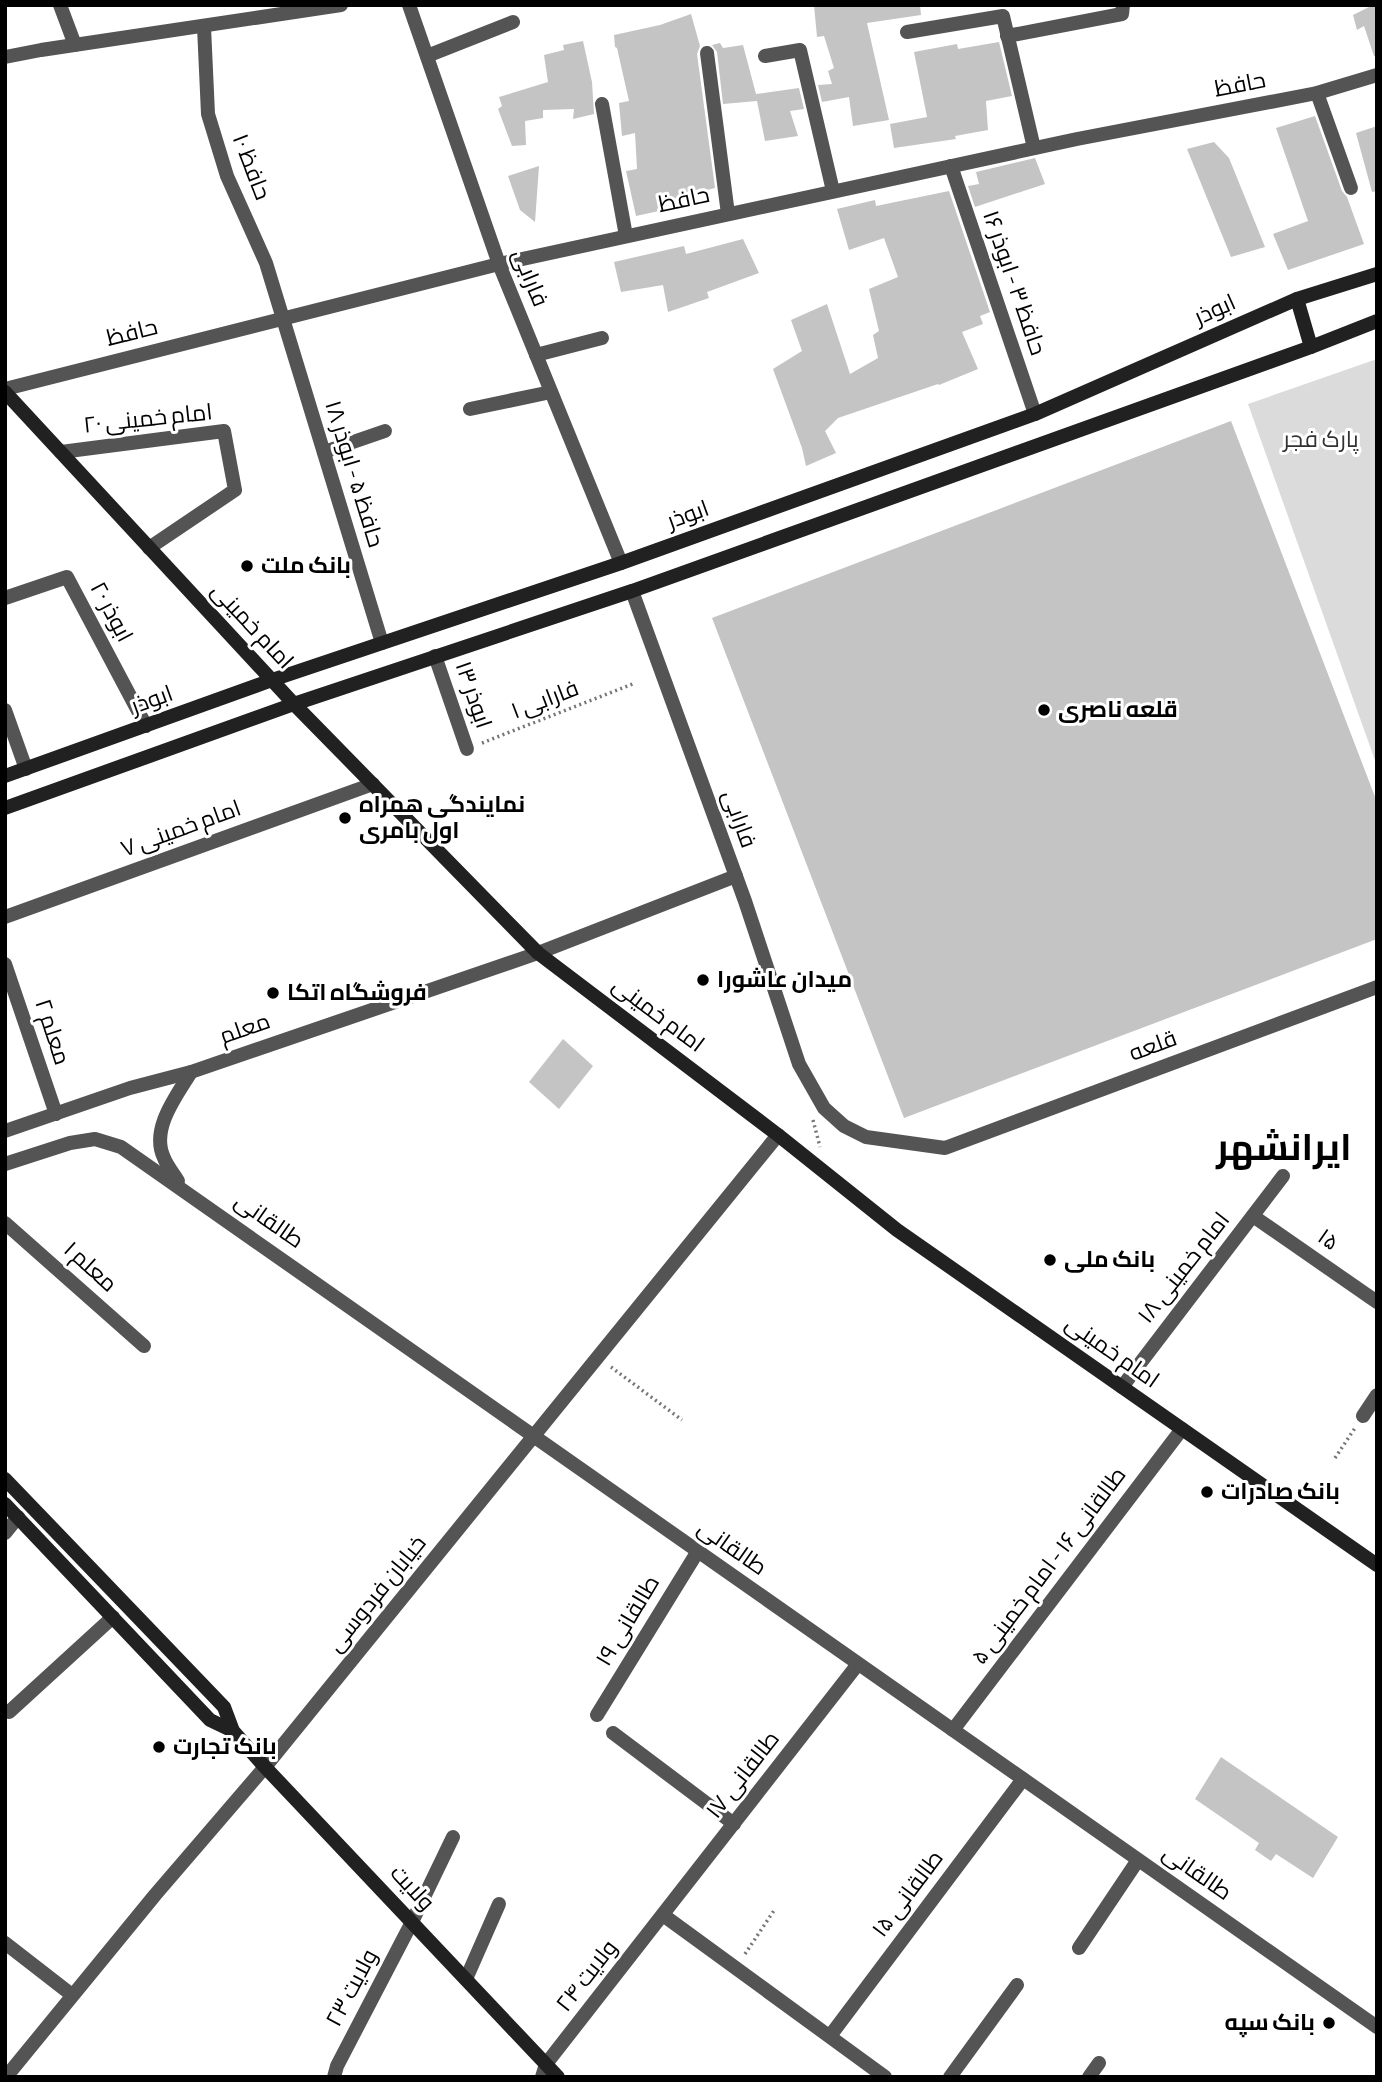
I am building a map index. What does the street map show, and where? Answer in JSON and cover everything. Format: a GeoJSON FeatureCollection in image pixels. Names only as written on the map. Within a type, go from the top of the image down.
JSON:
{"type":"FeatureCollection","features":[{"type":"Feature","properties":{"kind":"main road","name":"ابوذر"},"geometry":{"type":"LineString","coordinates":[[5,776],[272,680],[621,563],[1035,414],[1297,299],[1377,274]]}},
{"type":"Feature","properties":{"kind":"main road"},"geometry":{"type":"LineString","coordinates":[[1297,299],[1311,347]]}},
{"type":"Feature","properties":{"kind":"main road"},"geometry":{"type":"LineString","coordinates":[[5,808],[294,704],[632,590],[1377,321]]}},
{"type":"Feature","properties":{"kind":"main road","name":"امام خمینی"},"geometry":{"type":"LineString","coordinates":[[5,390],[294,704],[538,953],[778,1135],[897,1230],[1377,1565]]}},
{"type":"Feature","properties":{"kind":"main road","name":"ولایت"},"geometry":{"type":"LineString","coordinates":[[5,1479],[224,1707],[233,1731],[466,1979],[544,2071],[558,2077]]}},
{"type":"Feature","properties":{"kind":"main road","name":"ولایت"},"geometry":{"type":"LineString","coordinates":[[5,1504],[210,1720],[233,1731]]}},
{"type":"Feature","properties":{"kind":"street"},"geometry":{"type":"LineString","coordinates":[[60,5],[75,45]]}},
{"type":"Feature","properties":{"kind":"street"},"geometry":{"type":"LineString","coordinates":[[5,57],[341,5]]}},
{"type":"Feature","properties":{"kind":"street","name":"فارابی"},"geometry":{"type":"LineString","coordinates":[[409,5],[499,264],[621,563]]}},
{"type":"Feature","properties":{"kind":"street"},"geometry":{"type":"LineString","coordinates":[[1007,36],[1122,14],[1123,5]]}},
{"type":"Feature","properties":{"kind":"street"},"geometry":{"type":"LineString","coordinates":[[907,32],[1003,16],[1034,148]]}},
{"type":"Feature","properties":{"kind":"street"},"geometry":{"type":"LineString","coordinates":[[427,56],[513,22]]}},
{"type":"Feature","properties":{"kind":"street","name":"حافظ ۱۰"},"geometry":{"type":"LineString","coordinates":[[204,27],[208,114],[227,176],[266,263],[282,319]]}},
{"type":"Feature","properties":{"kind":"street"},"geometry":{"type":"LineString","coordinates":[[765,56],[800,50],[833,191]]}},
{"type":"Feature","properties":{"kind":"street"},"geometry":{"type":"LineString","coordinates":[[707,54],[728,214]]}},
{"type":"Feature","properties":{"kind":"street","name":"حافظ"},"geometry":{"type":"LineString","coordinates":[[5,390],[499,264],[1034,148],[1317,93],[1377,75]]}},
{"type":"Feature","properties":{"kind":"street"},"geometry":{"type":"LineString","coordinates":[[1317,93],[1350,188]]}},
{"type":"Feature","properties":{"kind":"street"},"geometry":{"type":"LineString","coordinates":[[601,104],[626,236]]}},
{"type":"Feature","properties":{"kind":"street","name":"حافظ ۳ - ابوذر ۱۶"},"geometry":{"type":"LineString","coordinates":[[951,166],[1035,414]]}},
{"type":"Feature","properties":{"kind":"street","name":"حافظ ۵ - ابوذر ۱۸"},"geometry":{"type":"LineString","coordinates":[[282,319],[382,643]]}},
{"type":"Feature","properties":{"kind":"street"},"geometry":{"type":"LineString","coordinates":[[536,355],[602,338]]}},
{"type":"Feature","properties":{"kind":"street"},"geometry":{"type":"LineString","coordinates":[[470,410],[551,392]]}},
{"type":"Feature","properties":{"kind":"street","name":"امام خمینی ۲۰"},"geometry":{"type":"LineString","coordinates":[[61,452],[224,431],[235,490],[149,548]]}},
{"type":"Feature","properties":{"kind":"street"},"geometry":{"type":"LineString","coordinates":[[324,452],[385,431]]}},
{"type":"Feature","properties":{"kind":"street","name":"ابوذر ۲۰"},"geometry":{"type":"LineString","coordinates":[[5,598],[67,577],[146,726]]}},
{"type":"Feature","properties":{"kind":"street","name":"فارابی"},"geometry":{"type":"LineString","coordinates":[[632,590],[736,876],[799,1064],[824,1108],[844,1126],[866,1137],[945,1148]]}},
{"type":"Feature","properties":{"kind":"street","name":"ابوذر ۱۳"},"geometry":{"type":"LineString","coordinates":[[435,656],[467,749]]}},
{"type":"Feature","properties":{"kind":"street"},"geometry":{"type":"LineString","coordinates":[[5,710],[26,769]]}},
{"type":"Feature","properties":{"kind":"street","name":"امام خمینی ۷"},"geometry":{"type":"LineString","coordinates":[[5,917],[373,784]]}},
{"type":"Feature","properties":{"kind":"street","name":"معلم"},"geometry":{"type":"LineString","coordinates":[[5,1131],[130,1088],[191,1072],[538,953],[736,876]]}},
{"type":"Feature","properties":{"kind":"street","name":"معلم ۲"},"geometry":{"type":"LineString","coordinates":[[5,964],[56,1114]]}},
{"type":"Feature","properties":{"kind":"street","name":"قلعه"},"geometry":{"type":"LineString","coordinates":[[945,1148],[1377,987]]}},
{"type":"Feature","properties":{"kind":"street"},"geometry":{"type":"LineString","coordinates":[[183,1188],[162,1156],[161,1135],[166,1112],[191,1072]]}},
{"type":"Feature","properties":{"kind":"street","name":"خیابان فردوسی"},"geometry":{"type":"LineString","coordinates":[[6,2077],[265,1767],[778,1135]]}},
{"type":"Feature","properties":{"kind":"street","name":"طالقانی"},"geometry":{"type":"LineString","coordinates":[[5,1164],[51,1149],[95,1139],[121,1147],[1377,2027]]}},
{"type":"Feature","properties":{"kind":"street","name":"امام خمینی ۱۸"},"geometry":{"type":"LineString","coordinates":[[1122,1387],[1283,1176]]}},
{"type":"Feature","properties":{"kind":"street","name":"۱۵"},"geometry":{"type":"LineString","coordinates":[[1253,1216],[1377,1302]]}},
{"type":"Feature","properties":{"kind":"street","name":"معلم ۱"},"geometry":{"type":"LineString","coordinates":[[5,1223],[144,1346]]}},
{"type":"Feature","properties":{"kind":"street"},"geometry":{"type":"LineString","coordinates":[[1363,1416],[1377,1395]]}},
{"type":"Feature","properties":{"kind":"street","name":"طالقانی ۱۶ - امام خمینی ۵"},"geometry":{"type":"LineString","coordinates":[[953,1730],[1182,1429]]}},
{"type":"Feature","properties":{"kind":"street"},"geometry":{"type":"LineString","coordinates":[[5,1533],[18,1517]]}},
{"type":"Feature","properties":{"kind":"street","name":"طالقانی ۱۹"},"geometry":{"type":"LineString","coordinates":[[597,1715],[698,1551]]}},
{"type":"Feature","properties":{"kind":"street"},"geometry":{"type":"LineString","coordinates":[[9,1712],[113,1617]]}},
{"type":"Feature","properties":{"kind":"street","name":"طالقانی ۱۷"},"geometry":{"type":"LineString","coordinates":[[663,1915],[858,1664]]}},
{"type":"Feature","properties":{"kind":"street"},"geometry":{"type":"LineString","coordinates":[[613,1733],[734,1824]]}},
{"type":"Feature","properties":{"kind":"street","name":"طالقانی ۱۵"},"geometry":{"type":"LineString","coordinates":[[830,2036],[1023,1779]]}},
{"type":"Feature","properties":{"kind":"street","name":"ولایت ۲۳"},"geometry":{"type":"LineString","coordinates":[[334,2077],[337,2066],[453,1837]]}},
{"type":"Feature","properties":{"kind":"street"},"geometry":{"type":"LineString","coordinates":[[1079,1948],[1138,1860]]}},
{"type":"Feature","properties":{"kind":"street"},"geometry":{"type":"LineString","coordinates":[[466,1979],[499,1904]]}},
{"type":"Feature","properties":{"kind":"street"},"geometry":{"type":"LineString","coordinates":[[663,1915],[884,2077]]}},
{"type":"Feature","properties":{"kind":"street","name":"ولایت ۲۴"},"geometry":{"type":"LineString","coordinates":[[544,2071],[663,1915]]}},
{"type":"Feature","properties":{"kind":"street"},"geometry":{"type":"LineString","coordinates":[[5,1943],[72,1995]]}},
{"type":"Feature","properties":{"kind":"street"},"geometry":{"type":"LineString","coordinates":[[950,2077],[1017,1985]]}},
{"type":"Feature","properties":{"kind":"street"},"geometry":{"type":"LineString","coordinates":[[1090,2077],[1099,2063]]}},
{"type":"Feature","properties":{"kind":"path","name":"فارابی ۱"},"geometry":{"type":"LineString","coordinates":[[467,749],[635,683]]}},
{"type":"Feature","properties":{"kind":"path"},"geometry":{"type":"LineString","coordinates":[[598,1357],[682,1420]]}},
{"type":"Feature","properties":{"kind":"path"},"geometry":{"type":"LineString","coordinates":[[1335,1458],[1363,1416]]}},
{"type":"Feature","properties":{"kind":"path"},"geometry":{"type":"LineString","coordinates":[[736,1968],[775,1909]]}},
{"type":"Feature","properties":{"kind":"green space","name":"پارک فجر"},"geometry":{"type":"Polygon","coordinates":[[[1377,359],[1377,766],[1248,404],[1377,359]]]}},
{"type":"Feature","properties":{"kind":"building"},"geometry":{"type":"Polygon","coordinates":[[[814,5],[920,5],[921,15],[867,23],[889,120],[853,126],[849,97],[822,102],[818,85],[832,84],[828,71],[834,68],[824,36],[817,37],[814,5]]]}},
{"type":"Feature","properties":{"kind":"building"},"geometry":{"type":"Polygon","coordinates":[[[1377,5],[1377,56],[1374,56],[1364,26],[1357,30],[1353,15],[1377,5]]]}},
{"type":"Feature","properties":{"kind":"building"},"geometry":{"type":"Polygon","coordinates":[[[691,14],[700,46],[697,54],[715,188],[666,201],[668,209],[636,216],[626,171],[637,169],[635,133],[622,136],[619,103],[629,101],[614,35],[660,25],[691,14]]]}},
{"type":"Feature","properties":{"kind":"building"},"geometry":{"type":"Polygon","coordinates":[[[583,41],[592,82],[594,114],[573,119],[574,109],[543,110],[543,118],[525,121],[526,145],[512,146],[498,109],[502,106],[499,97],[548,82],[544,55],[564,50],[563,45],[583,41]]]}},
{"type":"Feature","properties":{"kind":"building"},"geometry":{"type":"Polygon","coordinates":[[[999,42],[1012,96],[986,101],[988,130],[955,136],[956,139],[894,148],[890,124],[927,117],[914,52],[957,44],[958,49],[999,42]]]}},
{"type":"Feature","properties":{"kind":"building"},"geometry":{"type":"Polygon","coordinates":[[[720,43],[723,48],[743,45],[756,94],[799,88],[804,109],[790,111],[798,136],[765,141],[757,101],[723,104],[717,52],[712,45],[720,43]]]}},
{"type":"Feature","properties":{"kind":"building"},"geometry":{"type":"Polygon","coordinates":[[[1315,116],[1364,244],[1288,270],[1273,234],[1308,221],[1276,128],[1315,116]]]}},
{"type":"Feature","properties":{"kind":"building"},"geometry":{"type":"Polygon","coordinates":[[[1377,126],[1377,191],[1372,192],[1356,133],[1377,126]]]}},
{"type":"Feature","properties":{"kind":"building"},"geometry":{"type":"Polygon","coordinates":[[[1214,142],[1229,158],[1265,247],[1231,257],[1187,149],[1214,142]]]}},
{"type":"Feature","properties":{"kind":"building"},"geometry":{"type":"Polygon","coordinates":[[[1035,158],[1045,184],[975,207],[968,186],[979,184],[976,172],[1035,158]]]}},
{"type":"Feature","properties":{"kind":"building"},"geometry":{"type":"Polygon","coordinates":[[[539,166],[535,222],[520,210],[508,176],[539,166]]]}},
{"type":"Feature","properties":{"kind":"building"},"geometry":{"type":"Polygon","coordinates":[[[949,191],[990,312],[980,316],[983,324],[962,332],[978,369],[939,385],[838,418],[825,431],[836,453],[806,466],[773,369],[802,351],[791,320],[827,304],[850,374],[878,358],[873,335],[879,331],[869,289],[898,277],[884,238],[849,250],[837,209],[875,200],[876,206],[949,191]]]}},
{"type":"Feature","properties":{"kind":"building"},"geometry":{"type":"Polygon","coordinates":[[[743,239],[759,273],[707,292],[709,298],[668,312],[663,285],[621,292],[614,262],[684,246],[686,254],[743,239]]]}},
{"type":"Feature","properties":{"kind":"building","name":"قلعه ناصری"},"geometry":{"type":"Polygon","coordinates":[[[1231,421],[1377,802],[1377,939],[904,1118],[712,618],[1231,421]]]}},
{"type":"Feature","properties":{"kind":"building"},"geometry":{"type":"Polygon","coordinates":[[[563,1039],[593,1066],[559,1109],[529,1082],[563,1039]]]}},
{"type":"Feature","properties":{"kind":"building"},"geometry":{"type":"Polygon","coordinates":[[[1221,1757],[1338,1837],[1313,1878],[1276,1854],[1271,1861],[1255,1850],[1259,1843],[1195,1799],[1221,1757]]]}},
{"type":"Feature","properties":{"kind":"place","name":"بانک ملت"},"geometry":{"type":"Point","coordinates":[247,566]}},
{"type":"Feature","properties":{"kind":"place","name":"قلعه ناصری"},"geometry":{"type":"Point","coordinates":[1044,710]}},
{"type":"Feature","properties":{"kind":"place","name":"نمایندگی همراه اول بامری"},"geometry":{"type":"Point","coordinates":[345,818]}},
{"type":"Feature","properties":{"kind":"place","name":"میدان عاشورا"},"geometry":{"type":"Point","coordinates":[703,980]}},
{"type":"Feature","properties":{"kind":"place","name":"فروشگاه اتکا"},"geometry":{"type":"Point","coordinates":[273,993]}},
{"type":"Feature","properties":{"kind":"place","name":"بانک ملی"},"geometry":{"type":"Point","coordinates":[1050,1260]}},
{"type":"Feature","properties":{"kind":"place","name":"بانک صادرات"},"geometry":{"type":"Point","coordinates":[1207,1492]}},
{"type":"Feature","properties":{"kind":"place","name":"بانک تجارت"},"geometry":{"type":"Point","coordinates":[159,1747]}},
{"type":"Feature","properties":{"kind":"place","name":"بانک سپه"},"geometry":{"type":"Point","coordinates":[1329,2023]}},
{"type":"Feature","properties":{"kind":"district","name":"ایرانشهر"},"geometry":{"type":"Point","coordinates":[1284,1149]}}]}
